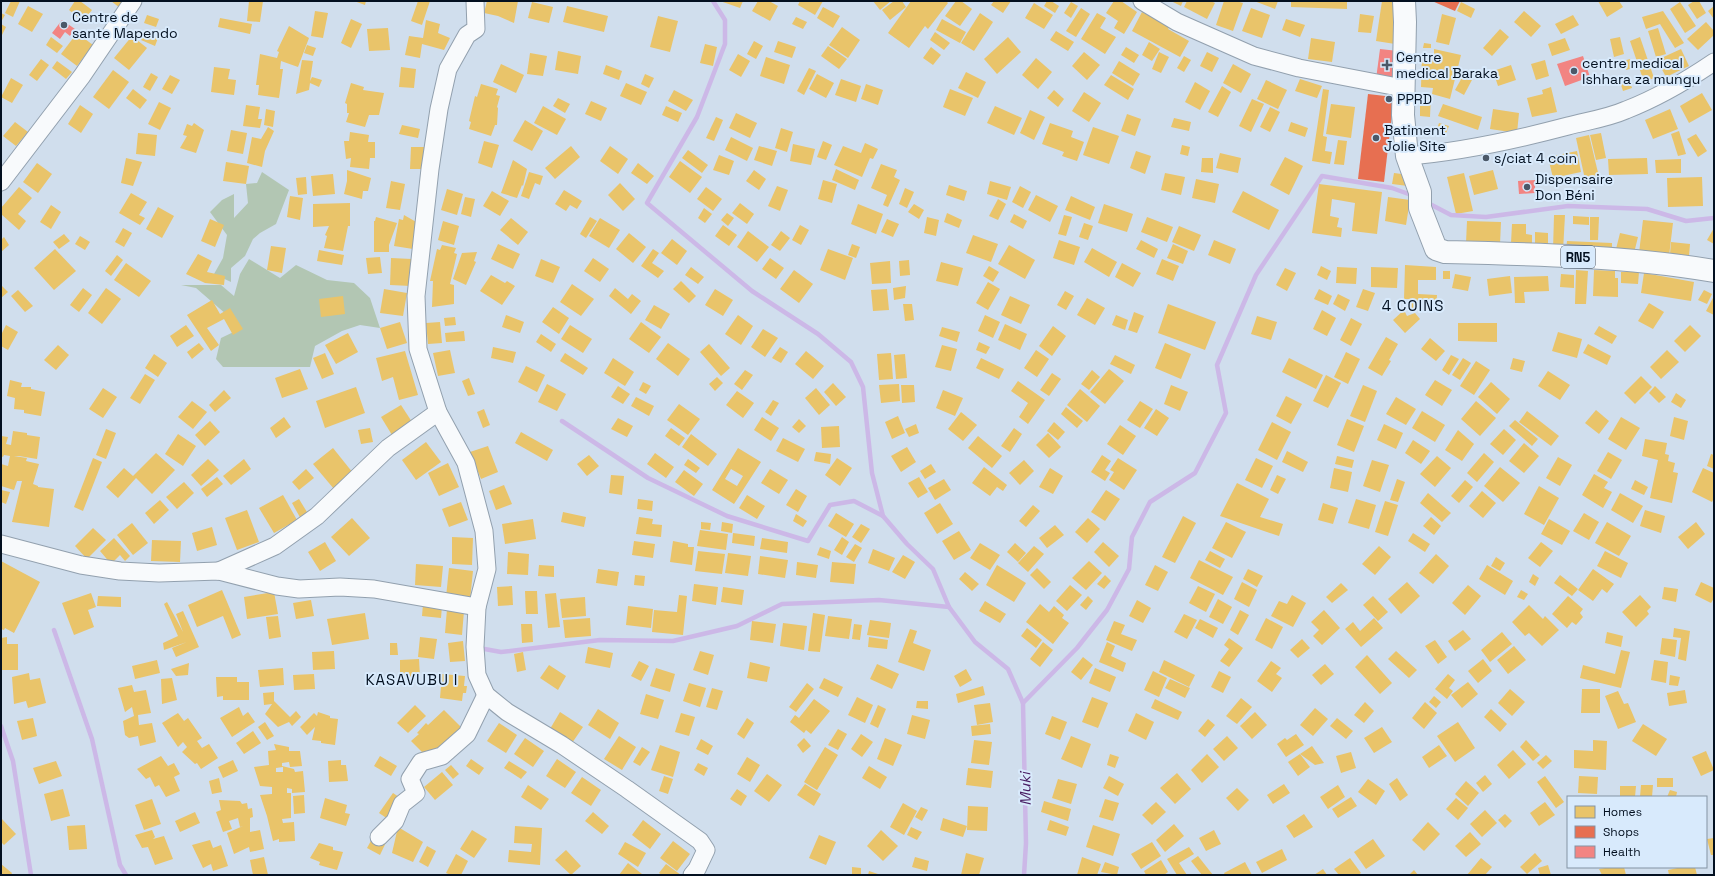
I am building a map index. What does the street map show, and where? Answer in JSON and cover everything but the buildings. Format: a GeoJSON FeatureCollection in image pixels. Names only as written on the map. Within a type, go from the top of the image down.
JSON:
{"type":"FeatureCollection","features":[{"type":"Feature","properties":{"kind":"highway","name":"RN5"},"geometry":{"type":"LineString","coordinates":[[1404,1],[1403,116],[1407,156],[1436,249],[1446,252],[1616,258],[1714,271]]}},
{"type":"Feature","properties":{"kind":"street"},"geometry":{"type":"LineString","coordinates":[[1,182],[82,76],[133,1]]}},
{"type":"Feature","properties":{"kind":"street"},"geometry":{"type":"LineString","coordinates":[[475,1],[476,28],[468,35],[448,69],[439,109],[430,169],[416,296],[418,349],[438,412],[466,463],[484,531],[487,569],[477,607],[475,647],[477,675],[486,696],[507,712],[562,746],[684,828],[700,841],[706,850],[697,869],[692,875]]}},
{"type":"Feature","properties":{"kind":"street"},"geometry":{"type":"LineString","coordinates":[[1142,1],[1177,22],[1254,56],[1298,68],[1403,88]]}},
{"type":"Feature","properties":{"kind":"street"},"geometry":{"type":"LineString","coordinates":[[1407,156],[1440,153],[1483,146],[1531,136],[1625,111],[1689,79],[1714,62]]}},
{"type":"Feature","properties":{"kind":"street"},"geometry":{"type":"LineString","coordinates":[[219,571],[275,546],[317,516],[388,448],[438,412]]}},
{"type":"Feature","properties":{"kind":"street"},"geometry":{"type":"LineString","coordinates":[[1,544],[81,565],[120,571],[159,573],[219,571],[277,586],[299,589],[340,587],[374,589],[477,607]]}},
{"type":"Feature","properties":{"kind":"street"},"geometry":{"type":"LineString","coordinates":[[379,836],[395,821],[402,804],[416,793],[410,780],[421,762],[442,756],[467,734],[486,696]]}},
{"type":"Feature","properties":{"kind":"green space"},"geometry":{"type":"Polygon","coordinates":[[[262,172],[289,190],[276,224],[260,233],[253,239],[245,256],[231,268],[231,282],[214,274],[223,258],[227,235],[210,212],[222,200],[234,194],[234,218],[248,203],[246,184],[257,183],[262,172]]]}},
{"type":"Feature","properties":{"kind":"green space"},"geometry":{"type":"Polygon","coordinates":[[[249,259],[280,278],[296,265],[327,280],[354,283],[370,298],[380,328],[360,325],[342,331],[315,346],[310,367],[223,367],[216,359],[221,338],[242,328],[196,288],[181,285],[221,285],[234,296],[240,274],[249,259]]]}},
{"type":"Feature","properties":{"kind":"waterway","name":"Muki"},"geometry":{"type":"LineString","coordinates":[[713,1],[725,20],[725,44],[697,117],[647,203],[752,291],[818,334],[851,362],[863,387],[872,473],[883,516],[907,544],[933,569],[949,607],[975,642],[1008,669],[1023,703],[1026,843],[1024,875]]}},
{"type":"Feature","properties":{"kind":"waterway"},"geometry":{"type":"LineString","coordinates":[[1023,703],[1077,648],[1107,610],[1129,569],[1132,537],[1150,502],[1195,473],[1226,413],[1217,365],[1256,275],[1322,176],[1392,188],[1414,196]]}},
{"type":"Feature","properties":{"kind":"waterway"},"geometry":{"type":"LineString","coordinates":[[1426,202],[1451,215],[1486,217],[1568,206],[1647,209],[1686,221],[1714,218]]}},
{"type":"Feature","properties":{"kind":"waterway"},"geometry":{"type":"LineString","coordinates":[[562,421],[648,478],[727,516],[808,541],[830,505],[854,501],[883,516]]}},
{"type":"Feature","properties":{"kind":"waterway"},"geometry":{"type":"LineString","coordinates":[[479,648],[501,652],[600,640],[673,641],[737,626],[782,604],[879,600],[949,607]]}},
{"type":"Feature","properties":{"kind":"waterway"},"geometry":{"type":"LineString","coordinates":[[54,630],[92,739],[120,865],[126,875]]}},
{"type":"Feature","properties":{"kind":"waterway"},"geometry":{"type":"LineString","coordinates":[[1,726],[13,761],[31,875]]}},
{"type":"Feature","properties":{"kind":"place","name":"Centre de sante Mapendo"},"geometry":{"type":"Point","coordinates":[64,25]}},
{"type":"Feature","properties":{"kind":"place","name":"Centre medical Baraka"},"geometry":{"type":"Point","coordinates":[1387,65]}},
{"type":"Feature","properties":{"kind":"place","name":"centre medical Ishhara za mungu"},"geometry":{"type":"Point","coordinates":[1574,71]}},
{"type":"Feature","properties":{"kind":"place","name":"PPRD"},"geometry":{"type":"Point","coordinates":[1389,99]}},
{"type":"Feature","properties":{"kind":"place","name":"Batiment Jolie Site"},"geometry":{"type":"Point","coordinates":[1376,138]}},
{"type":"Feature","properties":{"kind":"place","name":"s/ciat 4 coin"},"geometry":{"type":"Point","coordinates":[1486,158]}},
{"type":"Feature","properties":{"kind":"place","name":"Dispensaire Don Béni"},"geometry":{"type":"Point","coordinates":[1527,187]}},
{"type":"Feature","properties":{"kind":"district","name":"4 COINS"},"geometry":{"type":"Point","coordinates":[1413,305]}},
{"type":"Feature","properties":{"kind":"district","name":"KASAVUBU I"},"geometry":{"type":"Point","coordinates":[412,679]}}]}
